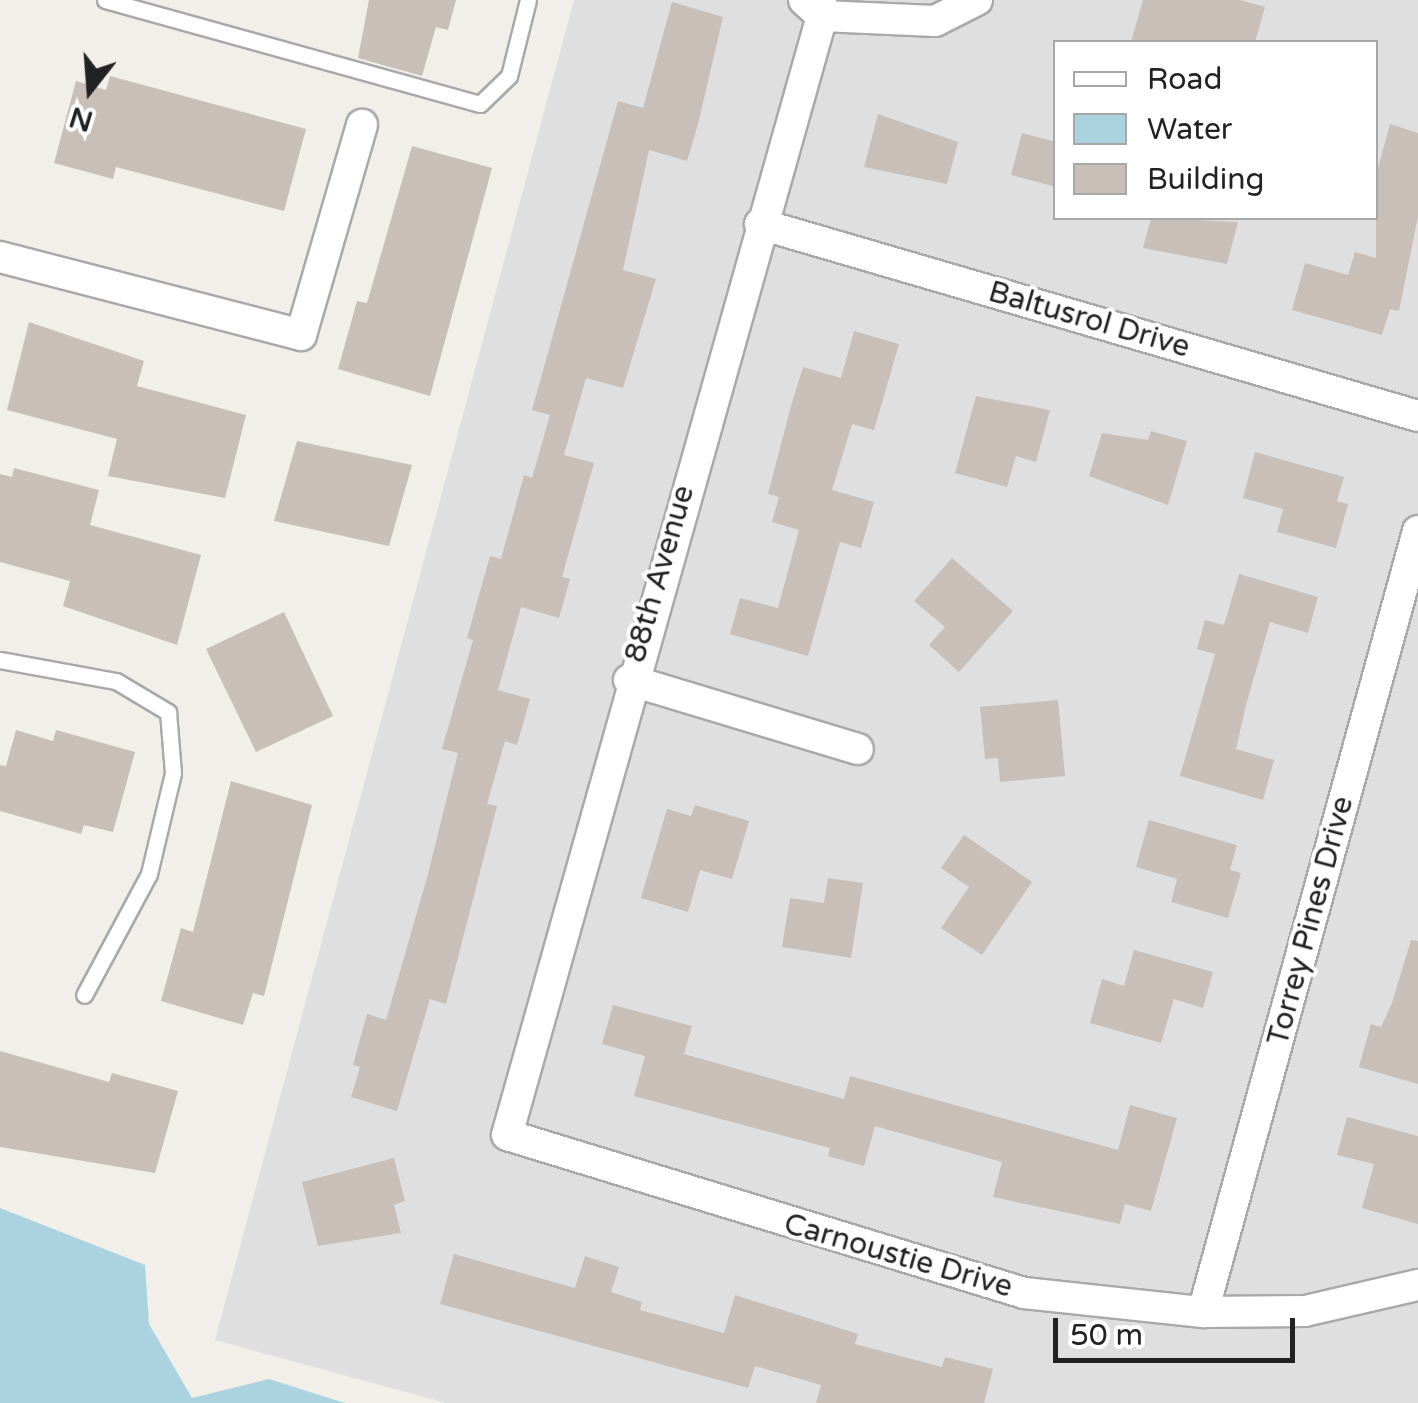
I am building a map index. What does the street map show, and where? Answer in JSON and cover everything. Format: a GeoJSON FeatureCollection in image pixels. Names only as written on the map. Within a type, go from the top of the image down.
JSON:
{"type":"FeatureCollection","features":[{"type":"Feature","properties":{"kind":"street"},"geometry":{"type":"LineString","coordinates":[[815,5],[935,22],[977,0]]}},
{"type":"Feature","properties":{"kind":"street","name":"88th Avenue"},"geometry":{"type":"LineString","coordinates":[[507,1135],[629,680],[760,224],[815,5]]}},
{"type":"Feature","properties":{"kind":"street"},"geometry":{"type":"LineString","coordinates":[[0,258],[301,335],[362,124]]}},
{"type":"Feature","properties":{"kind":"street","name":"Baltusrol Drive"},"geometry":{"type":"LineString","coordinates":[[760,224],[1418,416]]}},
{"type":"Feature","properties":{"kind":"street","name":"Torrey Pines Drive"},"geometry":{"type":"LineString","coordinates":[[1203,1312],[1407,615],[1418,531]]}},
{"type":"Feature","properties":{"kind":"street"},"geometry":{"type":"LineString","coordinates":[[629,680],[858,750]]}},
{"type":"Feature","properties":{"kind":"street","name":"Carnoustie Drive"},"geometry":{"type":"LineString","coordinates":[[507,1135],[1024,1293],[1203,1312],[1305,1311],[1418,1285]]}},
{"type":"Feature","properties":{"kind":"lane"},"geometry":{"type":"LineString","coordinates":[[105,0],[480,104],[509,76],[528,0]]}},
{"type":"Feature","properties":{"kind":"lane"},"geometry":{"type":"LineString","coordinates":[[0,660],[116,681],[168,712],[173,773],[149,874],[84,995]]}},
{"type":"Feature","properties":{"kind":"shaded area"},"geometry":{"type":"Polygon","coordinates":[[[574,0],[1418,0],[1418,1403],[446,1403],[215,1340],[574,0]]]}},
{"type":"Feature","properties":{"kind":"water"},"geometry":{"type":"Polygon","coordinates":[[[0,1208],[145,1265],[149,1324],[192,1398],[269,1379],[345,1403],[0,1403],[0,1208]]]}},
{"type":"Feature","properties":{"kind":"building"},"geometry":{"type":"Polygon","coordinates":[[[369,0],[456,0],[448,30],[436,27],[422,76],[358,58],[369,0]]]}},
{"type":"Feature","properties":{"kind":"building"},"geometry":{"type":"Polygon","coordinates":[[[1143,0],[1240,0],[1265,7],[1256,40],[1132,40],[1143,0]]]}},
{"type":"Feature","properties":{"kind":"building"},"geometry":{"type":"Polygon","coordinates":[[[672,2],[723,17],[698,124],[687,161],[649,150],[623,270],[656,279],[623,388],[586,378],[564,455],[594,463],[562,577],[570,579],[559,618],[521,607],[498,690],[530,699],[517,745],[505,741],[487,804],[497,806],[446,1004],[430,999],[397,1111],[351,1097],[360,1067],[353,1065],[367,1014],[386,1020],[428,874],[458,753],[442,749],[473,640],[467,638],[490,556],[501,559],[524,475],[532,478],[550,415],[532,410],[618,101],[643,108],[672,2]]]}},
{"type":"Feature","properties":{"kind":"building"},"geometry":{"type":"Polygon","coordinates":[[[110,76],[306,129],[284,211],[116,167],[113,179],[54,163],[76,81],[106,90],[110,76]]]}},
{"type":"Feature","properties":{"kind":"building"},"geometry":{"type":"Polygon","coordinates":[[[878,114],[958,142],[947,184],[864,167],[878,114]]]}},
{"type":"Feature","properties":{"kind":"building"},"geometry":{"type":"Polygon","coordinates":[[[1390,124],[1418,133],[1418,216],[1399,311],[1390,309],[1382,335],[1292,310],[1305,263],[1348,275],[1355,252],[1376,258],[1378,168],[1390,124]]]}},
{"type":"Feature","properties":{"kind":"building"},"geometry":{"type":"Polygon","coordinates":[[[1022,133],[1053,141],[1053,186],[1011,175],[1022,133]]]}},
{"type":"Feature","properties":{"kind":"building"},"geometry":{"type":"Polygon","coordinates":[[[412,146],[492,168],[430,396],[338,369],[357,301],[367,303],[412,146]]]}},
{"type":"Feature","properties":{"kind":"building"},"geometry":{"type":"Polygon","coordinates":[[[1150,220],[1238,222],[1227,264],[1143,248],[1150,220]]]}},
{"type":"Feature","properties":{"kind":"building"},"geometry":{"type":"Polygon","coordinates":[[[29,322],[144,361],[137,386],[246,415],[225,498],[108,476],[117,439],[7,410],[29,322]]]}},
{"type":"Feature","properties":{"kind":"building"},"geometry":{"type":"Polygon","coordinates":[[[854,331],[899,344],[874,430],[852,424],[832,490],[874,502],[861,548],[840,542],[808,656],[730,634],[740,598],[778,608],[799,530],[772,522],[779,497],[768,494],[791,406],[803,367],[841,378],[854,331]]]}},
{"type":"Feature","properties":{"kind":"building"},"geometry":{"type":"Polygon","coordinates":[[[976,396],[1050,410],[1036,462],[1016,456],[1007,487],[955,473],[976,396]]]}},
{"type":"Feature","properties":{"kind":"building"},"geometry":{"type":"Polygon","coordinates":[[[1151,431],[1187,441],[1168,505],[1089,476],[1102,433],[1148,440],[1151,431]]]}},
{"type":"Feature","properties":{"kind":"building"},"geometry":{"type":"Polygon","coordinates":[[[297,441],[412,465],[389,546],[274,521],[297,441]]]}},
{"type":"Feature","properties":{"kind":"building"},"geometry":{"type":"Polygon","coordinates":[[[1255,452],[1344,477],[1337,501],[1348,504],[1336,548],[1277,532],[1283,509],[1243,498],[1255,452]]]}},
{"type":"Feature","properties":{"kind":"building"},"geometry":{"type":"Polygon","coordinates":[[[14,468],[99,490],[90,525],[201,555],[177,645],[63,606],[70,581],[0,562],[0,474],[12,477],[14,468]]]}},
{"type":"Feature","properties":{"kind":"building"},"geometry":{"type":"Polygon","coordinates":[[[952,558],[1013,611],[959,672],[929,645],[945,627],[914,601],[952,558]]]}},
{"type":"Feature","properties":{"kind":"building"},"geometry":{"type":"Polygon","coordinates":[[[1239,574],[1318,597],[1308,633],[1270,622],[1246,705],[1236,749],[1274,760],[1263,800],[1180,776],[1215,654],[1197,649],[1205,620],[1224,625],[1239,574]]]}},
{"type":"Feature","properties":{"kind":"building"},"geometry":{"type":"Polygon","coordinates":[[[284,612],[333,716],[256,752],[206,649],[284,612]]]}},
{"type":"Feature","properties":{"kind":"building"},"geometry":{"type":"Polygon","coordinates":[[[1058,700],[1065,776],[1000,782],[998,758],[985,759],[980,707],[1058,700]]]}},
{"type":"Feature","properties":{"kind":"building"},"geometry":{"type":"Polygon","coordinates":[[[16,730],[53,741],[56,730],[135,752],[113,832],[84,825],[81,834],[0,811],[0,765],[6,766],[16,730]]]}},
{"type":"Feature","properties":{"kind":"building"},"geometry":{"type":"Polygon","coordinates":[[[231,781],[312,805],[264,996],[253,993],[243,1025],[161,1001],[181,928],[193,932],[231,781]]]}},
{"type":"Feature","properties":{"kind":"building"},"geometry":{"type":"Polygon","coordinates":[[[695,805],[749,821],[732,879],[700,870],[688,912],[641,898],[667,809],[691,816],[695,805]]]}},
{"type":"Feature","properties":{"kind":"building"},"geometry":{"type":"Polygon","coordinates":[[[1149,820],[1237,845],[1230,870],[1241,873],[1228,918],[1171,902],[1177,879],[1136,867],[1149,820]]]}},
{"type":"Feature","properties":{"kind":"building"},"geometry":{"type":"Polygon","coordinates":[[[964,835],[1032,882],[982,955],[941,928],[969,887],[941,868],[964,835]]]}},
{"type":"Feature","properties":{"kind":"building"},"geometry":{"type":"Polygon","coordinates":[[[828,878],[863,883],[851,958],[782,947],[790,898],[824,903],[828,878]]]}},
{"type":"Feature","properties":{"kind":"building"},"geometry":{"type":"Polygon","coordinates":[[[1411,940],[1418,941],[1418,1084],[1359,1067],[1371,1024],[1381,1027],[1392,1003],[1411,940]]]}},
{"type":"Feature","properties":{"kind":"building"},"geometry":{"type":"Polygon","coordinates":[[[1134,950],[1213,972],[1203,1008],[1174,999],[1161,1043],[1090,1023],[1102,979],[1124,986],[1134,950]]]}},
{"type":"Feature","properties":{"kind":"building"},"geometry":{"type":"Polygon","coordinates":[[[613,1005],[692,1026],[684,1054],[844,1099],[850,1076],[1118,1150],[1130,1105],[1177,1118],[1151,1211],[1125,1204],[1120,1224],[993,1197],[1002,1162],[875,1126],[864,1166],[828,1156],[830,1148],[634,1096],[645,1056],[602,1044],[613,1005]]]}},
{"type":"Feature","properties":{"kind":"building"},"geometry":{"type":"Polygon","coordinates":[[[0,1051],[109,1082],[112,1073],[178,1091],[155,1173],[0,1147],[0,1051]]]}},
{"type":"Feature","properties":{"kind":"building"},"geometry":{"type":"Polygon","coordinates":[[[1347,1117],[1418,1136],[1418,1224],[1362,1208],[1374,1164],[1337,1155],[1347,1117]]]}},
{"type":"Feature","properties":{"kind":"building"},"geometry":{"type":"Polygon","coordinates":[[[394,1158],[405,1201],[394,1205],[401,1233],[318,1246],[302,1182],[394,1158]]]}},
{"type":"Feature","properties":{"kind":"building"},"geometry":{"type":"Polygon","coordinates":[[[454,1254],[575,1288],[585,1256],[619,1267],[611,1292],[642,1302],[640,1310],[724,1333],[735,1295],[858,1334],[855,1344],[942,1367],[945,1357],[993,1369],[984,1403],[816,1403],[821,1385],[755,1366],[748,1388],[440,1304],[454,1254]]]}}]}
